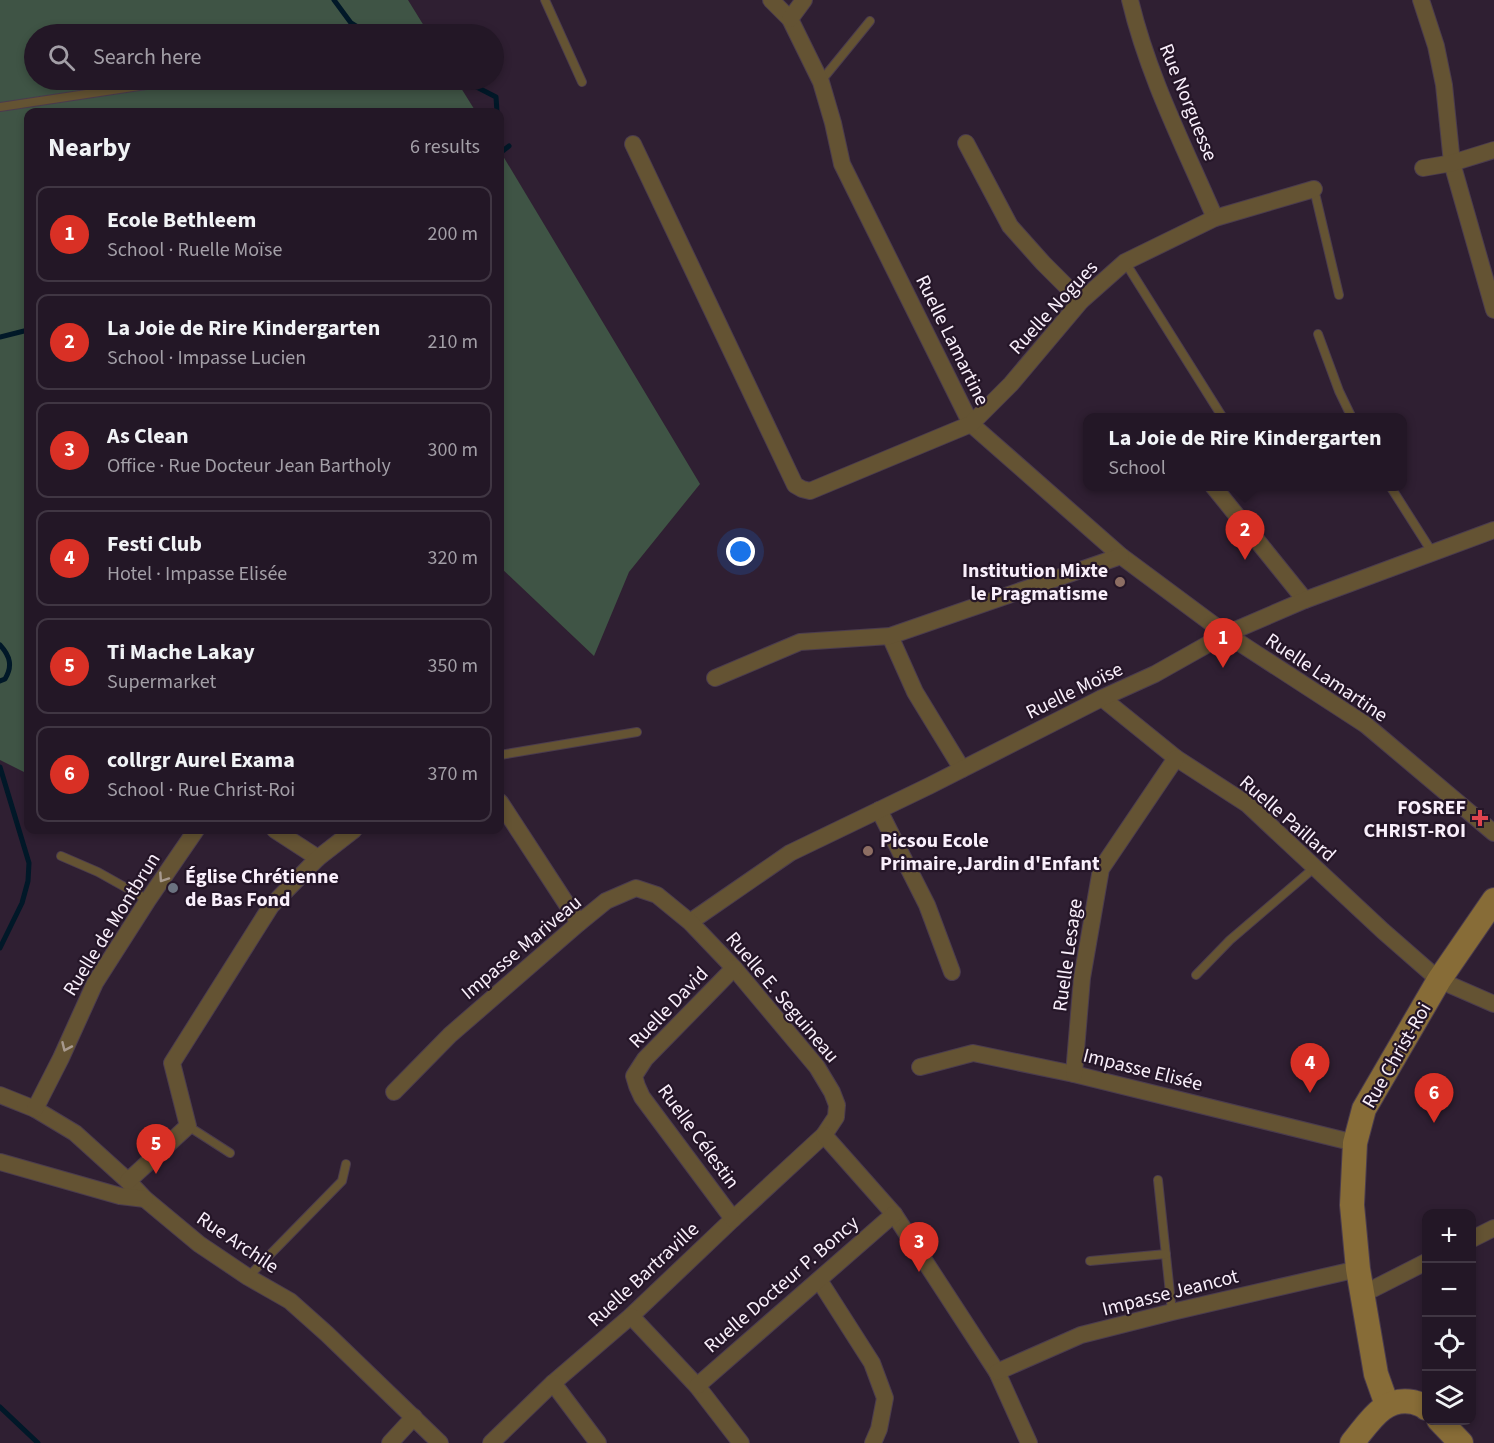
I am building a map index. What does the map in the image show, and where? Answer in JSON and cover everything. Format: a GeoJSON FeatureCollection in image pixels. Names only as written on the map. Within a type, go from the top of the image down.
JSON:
{"type":"FeatureCollection","features":[{"type":"Feature","properties":{"kind":"street","name":"Ruelle Lamartine"},"geometry":{"type":"LineString","coordinates":[[771,0],[790,19],[821,82],[842,164],[971,424],[1121,555],[1226,634],[1366,725],[1494,833]]}},
{"type":"Feature","properties":{"kind":"street"},"geometry":{"type":"LineString","coordinates":[[790,19],[804,0]]}},
{"type":"Feature","properties":{"kind":"street","name":"Rue Norguesse"},"geometry":{"type":"LineString","coordinates":[[1130,0],[1157,86],[1215,218]]}},
{"type":"Feature","properties":{"kind":"street"},"geometry":{"type":"LineString","coordinates":[[1421,0],[1436,46],[1444,85],[1452,163],[1494,310]]}},
{"type":"Feature","properties":{"kind":"street"},"geometry":{"type":"LineString","coordinates":[[966,143],[1010,226],[1043,263],[1082,301]]}},
{"type":"Feature","properties":{"kind":"street"},"geometry":{"type":"LineString","coordinates":[[633,144],[795,484],[810,491],[971,424]]}},
{"type":"Feature","properties":{"kind":"street"},"geometry":{"type":"LineString","coordinates":[[1423,168],[1452,163],[1494,150]]}},
{"type":"Feature","properties":{"kind":"street","name":"Ruelle Nogues"},"geometry":{"type":"LineString","coordinates":[[971,424],[1011,384],[1082,301],[1125,262],[1215,218],[1314,189]]}},
{"type":"Feature","properties":{"kind":"street"},"geometry":{"type":"LineString","coordinates":[[1217,491],[1305,600]]}},
{"type":"Feature","properties":{"kind":"street","name":"Ruelle Moïse"},"geometry":{"type":"LineString","coordinates":[[690,922],[790,853],[1155,674],[1226,634],[1305,600],[1494,530]]}},
{"type":"Feature","properties":{"kind":"street"},"geometry":{"type":"LineString","coordinates":[[715,678],[800,642],[890,636],[1121,555]]}},
{"type":"Feature","properties":{"kind":"street"},"geometry":{"type":"LineString","coordinates":[[890,636],[915,692],[962,769]]}},
{"type":"Feature","properties":{"kind":"street","name":"Ruelle Paillard"},"geometry":{"type":"LineString","coordinates":[[1102,698],[1176,758],[1247,804],[1314,868],[1439,980],[1494,1004]]}},
{"type":"Feature","properties":{"kind":"street","name":"Ruelle Lesage"},"geometry":{"type":"LineString","coordinates":[[1074,1074],[1082,978],[1101,869],[1176,758]]}},
{"type":"Feature","properties":{"kind":"street"},"geometry":{"type":"LineString","coordinates":[[504,808],[579,923]]}},
{"type":"Feature","properties":{"kind":"street"},"geometry":{"type":"LineString","coordinates":[[879,810],[927,905],[952,972]]}},
{"type":"Feature","properties":{"kind":"street","name":"Ruelle de Montbrun"},"geometry":{"type":"LineString","coordinates":[[35,1109],[95,983],[193,834]]}},
{"type":"Feature","properties":{"kind":"street"},"geometry":{"type":"LineString","coordinates":[[281,834],[318,858]]}},
{"type":"Feature","properties":{"kind":"street"},"geometry":{"type":"LineString","coordinates":[[128,1180],[188,1126],[172,1063],[271,906],[318,858],[349,834]]}},
{"type":"Feature","properties":{"kind":"street","name":"Impasse Mariveau"},"geometry":{"type":"LineString","coordinates":[[394,1092],[450,1035],[606,901],[636,888],[657,895],[690,922]]}},
{"type":"Feature","properties":{"kind":"street","name":"Rue Christ-Roi"},"geometry":{"type":"LineString","coordinates":[[1387,1404],[1376,1374],[1358,1269],[1352,1205],[1355,1143],[1364,1109],[1439,980],[1494,900]]}},
{"type":"Feature","properties":{"kind":"street","name":"Ruelle E. Seguineau"},"geometry":{"type":"LineString","coordinates":[[690,922],[734,968],[817,1067],[837,1104],[836,1117],[824,1135]]}},
{"type":"Feature","properties":{"kind":"street","name":"Ruelle David"},"geometry":{"type":"LineString","coordinates":[[634,1076],[645,1059],[734,968]]}},
{"type":"Feature","properties":{"kind":"street","name":"Impasse Elisée"},"geometry":{"type":"LineString","coordinates":[[920,1067],[973,1053],[1074,1074],[1355,1143]]}},
{"type":"Feature","properties":{"kind":"street","name":"Ruelle Célestin"},"geometry":{"type":"LineString","coordinates":[[634,1076],[642,1097],[733,1219]]}},
{"type":"Feature","properties":{"kind":"street","name":"Rue Archile"},"geometry":{"type":"LineString","coordinates":[[0,1095],[35,1109],[75,1133],[128,1180],[145,1199],[200,1244],[248,1277],[290,1301],[440,1443]]}},
{"type":"Feature","properties":{"kind":"street"},"geometry":{"type":"LineString","coordinates":[[824,1135],[894,1214],[997,1372],[1029,1443]]}},
{"type":"Feature","properties":{"kind":"street","name":"Ruelle Bartraville"},"geometry":{"type":"LineString","coordinates":[[491,1443],[554,1383],[631,1316],[824,1135]]}},
{"type":"Feature","properties":{"kind":"street"},"geometry":{"type":"LineString","coordinates":[[0,1162],[120,1196],[145,1199]]}},
{"type":"Feature","properties":{"kind":"street","name":"Ruelle Docteur P. Boncy"},"geometry":{"type":"LineString","coordinates":[[697,1386],[894,1214]]}},
{"type":"Feature","properties":{"kind":"street"},"geometry":{"type":"LineString","coordinates":[[1476,1237],[1494,1228]]}},
{"type":"Feature","properties":{"kind":"street"},"geometry":{"type":"LineString","coordinates":[[1363,1294],[1424,1263]]}},
{"type":"Feature","properties":{"kind":"street","name":"Impasse Jeancot"},"geometry":{"type":"LineString","coordinates":[[997,1372],[1081,1335],[1358,1269]]}},
{"type":"Feature","properties":{"kind":"street"},"geometry":{"type":"LineString","coordinates":[[819,1280],[872,1363],[885,1398],[879,1429],[873,1443]]}},
{"type":"Feature","properties":{"kind":"street"},"geometry":{"type":"LineString","coordinates":[[631,1316],[697,1386],[741,1443]]}},
{"type":"Feature","properties":{"kind":"street"},"geometry":{"type":"LineString","coordinates":[[554,1383],[598,1443]]}},
{"type":"Feature","properties":{"kind":"street"},"geometry":{"type":"LineString","coordinates":[[1352,1443],[1378,1411],[1387,1404],[1404,1401],[1422,1405]]}},
{"type":"Feature","properties":{"kind":"street"},"geometry":{"type":"LineString","coordinates":[[390,1443],[414,1417]]}},
{"type":"Feature","properties":{"kind":"street"},"geometry":{"type":"LineString","coordinates":[[1444,1425],[1461,1443]]}},
{"type":"Feature","properties":{"kind":"lane"},"geometry":{"type":"LineString","coordinates":[[545,0],[582,82]]}},
{"type":"Feature","properties":{"kind":"lane"},"geometry":{"type":"LineString","coordinates":[[821,82],[870,21]]}},
{"type":"Feature","properties":{"kind":"lane"},"geometry":{"type":"LineString","coordinates":[[0,107],[113,90]]}},
{"type":"Feature","properties":{"kind":"lane"},"geometry":{"type":"LineString","coordinates":[[1314,189],[1339,295]]}},
{"type":"Feature","properties":{"kind":"lane"},"geometry":{"type":"LineString","coordinates":[[1125,262],[1220,413]]}},
{"type":"Feature","properties":{"kind":"lane"},"geometry":{"type":"LineString","coordinates":[[1318,334],[1339,391],[1350,413]]}},
{"type":"Feature","properties":{"kind":"lane"},"geometry":{"type":"LineString","coordinates":[[1393,491],[1432,552]]}},
{"type":"Feature","properties":{"kind":"lane"},"geometry":{"type":"LineString","coordinates":[[504,754],[637,732]]}},
{"type":"Feature","properties":{"kind":"lane"},"geometry":{"type":"LineString","coordinates":[[61,856],[98,872],[148,900]]}},
{"type":"Feature","properties":{"kind":"lane"},"geometry":{"type":"LineString","coordinates":[[1196,975],[1230,939],[1314,868]]}},
{"type":"Feature","properties":{"kind":"lane"},"geometry":{"type":"LineString","coordinates":[[188,1126],[230,1153]]}},
{"type":"Feature","properties":{"kind":"lane"},"geometry":{"type":"LineString","coordinates":[[248,1277],[342,1181],[346,1164]]}},
{"type":"Feature","properties":{"kind":"lane"},"geometry":{"type":"LineString","coordinates":[[1158,1180],[1172,1312]]}},
{"type":"Feature","properties":{"kind":"lane"},"geometry":{"type":"LineString","coordinates":[[1090,1261],[1166,1254]]}},
{"type":"Feature","properties":{"kind":"green space"},"geometry":{"type":"Polygon","coordinates":[[[0,0],[408,0],[423,24],[24,24],[24,90],[462,90],[474,108],[24,108],[24,772],[0,760],[0,0]]]}},
{"type":"Feature","properties":{"kind":"green space"},"geometry":{"type":"Polygon","coordinates":[[[504,158],[700,484],[629,572],[594,656],[504,571],[504,158]]]}},
{"type":"Feature","properties":{"kind":"waterway"},"geometry":{"type":"LineString","coordinates":[[334,0],[353,24]]}},
{"type":"Feature","properties":{"kind":"waterway"},"geometry":{"type":"LineString","coordinates":[[482,90],[496,97],[497,108]]}},
{"type":"Feature","properties":{"kind":"waterway"},"geometry":{"type":"LineString","coordinates":[[504,150],[509,146]]}},
{"type":"Feature","properties":{"kind":"waterway"},"geometry":{"type":"LineString","coordinates":[[0,337],[24,331]]}},
{"type":"Feature","properties":{"kind":"waterway"},"geometry":{"type":"LineString","coordinates":[[0,645],[10,665],[5,679],[0,681]]}},
{"type":"Feature","properties":{"kind":"waterway"},"geometry":{"type":"LineString","coordinates":[[0,767],[29,863],[28,881],[22,903],[0,948]]}},
{"type":"Feature","properties":{"kind":"waterway"},"geometry":{"type":"LineString","coordinates":[[0,1407],[38,1443]]}},
{"type":"Feature","properties":{"kind":"place","name":"La Joie de Rire Kindergarten"},"geometry":{"type":"Point","coordinates":[1245,560]}},
{"type":"Feature","properties":{"kind":"place","name":"Institution Mixte le Pragmatisme"},"geometry":{"type":"Point","coordinates":[1120,582]}},
{"type":"Feature","properties":{"kind":"place","name":"Ecole Bethleem"},"geometry":{"type":"Point","coordinates":[1223,668]}},
{"type":"Feature","properties":{"kind":"place","name":"FOSREF CHRIST-ROI"},"geometry":{"type":"Point","coordinates":[1480,818]}},
{"type":"Feature","properties":{"kind":"place","name":"Picsou Ecole Primaire,Jardin d'Enfant"},"geometry":{"type":"Point","coordinates":[868,851]}},
{"type":"Feature","properties":{"kind":"place","name":"Église Chrétienne de Bas Fond"},"geometry":{"type":"Point","coordinates":[173,888]}},
{"type":"Feature","properties":{"kind":"place","name":"Festi Club"},"geometry":{"type":"Point","coordinates":[1310,1093]}},
{"type":"Feature","properties":{"kind":"place","name":"collrgr Aurel Exama"},"geometry":{"type":"Point","coordinates":[1434,1123]}},
{"type":"Feature","properties":{"kind":"place","name":"Ti Mache Lakay"},"geometry":{"type":"Point","coordinates":[156,1174]}},
{"type":"Feature","properties":{"kind":"place","name":"As Clean"},"geometry":{"type":"Point","coordinates":[919,1272]}}]}
